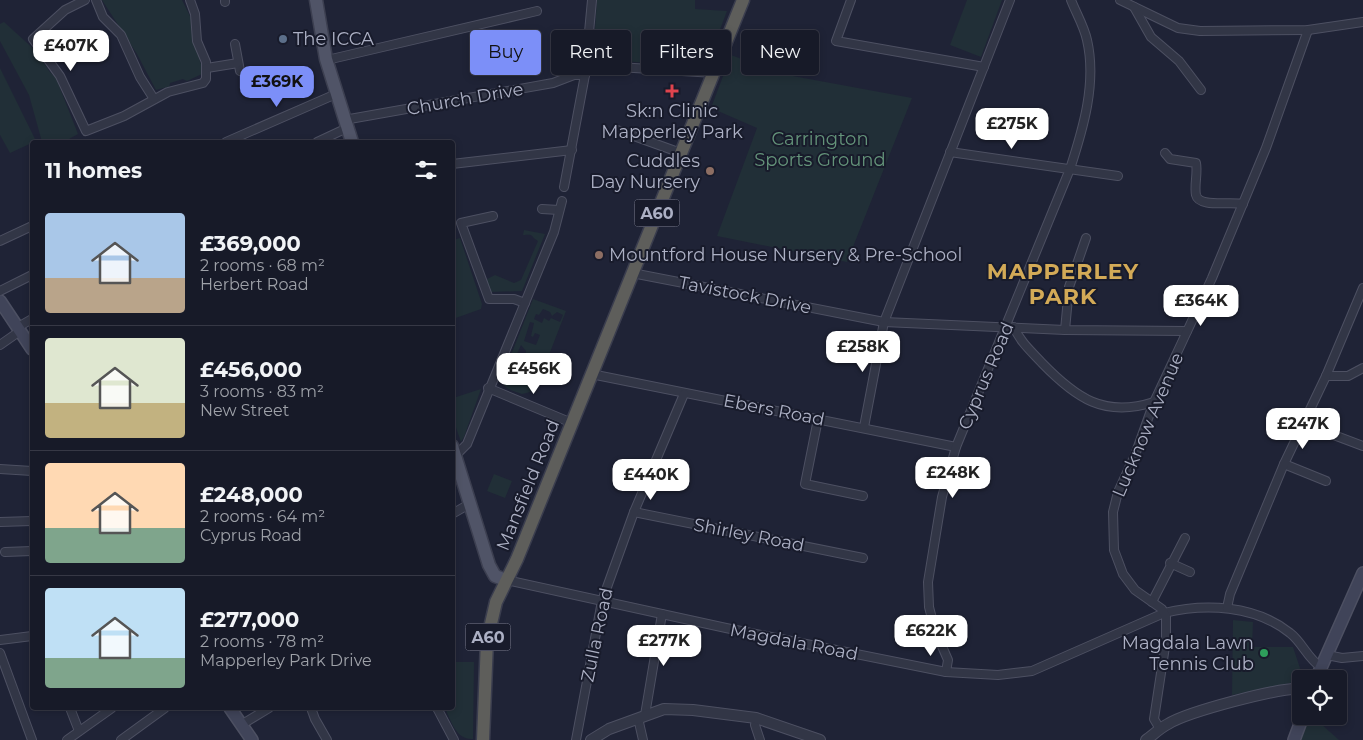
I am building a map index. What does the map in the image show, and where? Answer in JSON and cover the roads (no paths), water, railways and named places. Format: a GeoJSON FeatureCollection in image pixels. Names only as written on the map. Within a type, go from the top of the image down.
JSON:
{"type":"FeatureCollection","features":[{"type":"Feature","properties":{"kind":"highway","name":"Mansfield Road"},"geometry":{"type":"LineString","coordinates":[[731,30],[743,0]]}},
{"type":"Feature","properties":{"kind":"highway","name":"Mansfield Road"},"geometry":{"type":"LineString","coordinates":[[483,740],[485,658],[490,623],[497,599],[500,578],[572,423],[713,75]]}},
{"type":"Feature","properties":{"kind":"main road"},"geometry":{"type":"LineString","coordinates":[[316,0],[326,60],[351,140]]}},
{"type":"Feature","properties":{"kind":"main road"},"geometry":{"type":"LineString","coordinates":[[0,301],[30,346]]}},
{"type":"Feature","properties":{"kind":"main road"},"geometry":{"type":"LineString","coordinates":[[455,455],[488,554],[499,566],[500,578]]}},
{"type":"Feature","properties":{"kind":"main road"},"geometry":{"type":"LineString","coordinates":[[1319,670],[1363,573]]}},
{"type":"Feature","properties":{"kind":"main road"},"geometry":{"type":"LineString","coordinates":[[231,710],[252,740]]}},
{"type":"Feature","properties":{"kind":"main road"},"geometry":{"type":"LineString","coordinates":[[1294,740],[1300,725]]}},
{"type":"Feature","properties":{"kind":"street"},"geometry":{"type":"LineString","coordinates":[[85,0],[65,10],[33,39],[60,76],[86,131],[124,116],[168,92],[203,83],[206,79],[207,68],[196,41],[195,14],[190,0]]}},
{"type":"Feature","properties":{"kind":"street"},"geometry":{"type":"LineString","coordinates":[[96,0],[103,17],[121,35],[140,77],[154,99]]}},
{"type":"Feature","properties":{"kind":"street"},"geometry":{"type":"LineString","coordinates":[[589,30],[592,0]]}},
{"type":"Feature","properties":{"kind":"street"},"geometry":{"type":"LineString","coordinates":[[851,0],[836,41],[984,67]]}},
{"type":"Feature","properties":{"kind":"street"},"geometry":{"type":"LineString","coordinates":[[864,427],[884,322],[1010,0]]}},
{"type":"Feature","properties":{"kind":"street","name":"Cyprus Road"},"geometry":{"type":"LineString","coordinates":[[946,672],[948,660],[935,630],[930,608],[928,582],[942,496],[956,447],[1011,327],[1070,169],[1084,126],[1090,81],[1087,39],[1071,0]]}},
{"type":"Feature","properties":{"kind":"street"},"geometry":{"type":"LineString","coordinates":[[1120,0],[1178,28],[1200,31],[1308,30],[1363,22]]}},
{"type":"Feature","properties":{"kind":"street"},"geometry":{"type":"LineString","coordinates":[[1134,7],[1151,37],[1179,61],[1202,90]]}},
{"type":"Feature","properties":{"kind":"street"},"geometry":{"type":"LineString","coordinates":[[326,60],[533,12],[531,22]]}},
{"type":"Feature","properties":{"kind":"street","name":"Lucknow Avenue"},"geometry":{"type":"LineString","coordinates":[[1164,613],[1135,590],[1123,574],[1114,550],[1112,524],[1118,492],[1135,455],[1154,402],[1243,204],[1266,148],[1308,30]]}},
{"type":"Feature","properties":{"kind":"street"},"geometry":{"type":"LineString","coordinates":[[235,44],[240,72]]}},
{"type":"Feature","properties":{"kind":"street"},"geometry":{"type":"LineString","coordinates":[[207,68],[238,63]]}},
{"type":"Feature","properties":{"kind":"street","name":"Church Drive"},"geometry":{"type":"LineString","coordinates":[[319,140],[345,124],[553,83],[574,75]]}},
{"type":"Feature","properties":{"kind":"street"},"geometry":{"type":"LineString","coordinates":[[564,187],[585,75]]}},
{"type":"Feature","properties":{"kind":"street"},"geometry":{"type":"LineString","coordinates":[[231,140],[336,94]]}},
{"type":"Feature","properties":{"kind":"street"},"geometry":{"type":"LineString","coordinates":[[617,130],[681,153]]}},
{"type":"Feature","properties":{"kind":"street"},"geometry":{"type":"LineString","coordinates":[[455,164],[572,150]]}},
{"type":"Feature","properties":{"kind":"street"},"geometry":{"type":"LineString","coordinates":[[950,152],[1118,176]]}},
{"type":"Feature","properties":{"kind":"street"},"geometry":{"type":"LineString","coordinates":[[1165,153],[1170,159],[1196,163],[1196,195],[1199,201],[1204,203],[1230,202],[1243,204]]}},
{"type":"Feature","properties":{"kind":"street"},"geometry":{"type":"LineString","coordinates":[[455,448],[467,444],[488,388],[525,303],[557,222],[562,200]]}},
{"type":"Feature","properties":{"kind":"street"},"geometry":{"type":"LineString","coordinates":[[542,210],[559,210]]}},
{"type":"Feature","properties":{"kind":"street"},"geometry":{"type":"LineString","coordinates":[[493,216],[461,223],[488,299],[514,300],[525,303]]}},
{"type":"Feature","properties":{"kind":"street"},"geometry":{"type":"LineString","coordinates":[[0,240],[30,227]]}},
{"type":"Feature","properties":{"kind":"street"},"geometry":{"type":"LineString","coordinates":[[1065,330],[1069,287],[1086,238]]}},
{"type":"Feature","properties":{"kind":"street","name":"Tavistock Drive"},"geometry":{"type":"LineString","coordinates":[[632,273],[884,322],[1065,330],[1187,331]]}},
{"type":"Feature","properties":{"kind":"street"},"geometry":{"type":"LineString","coordinates":[[0,291],[30,276]]}},
{"type":"Feature","properties":{"kind":"street"},"geometry":{"type":"LineString","coordinates":[[1228,608],[1230,594],[1284,464],[1326,376],[1363,288]]}},
{"type":"Feature","properties":{"kind":"street"},"geometry":{"type":"LineString","coordinates":[[0,345],[30,321]]}},
{"type":"Feature","properties":{"kind":"street"},"geometry":{"type":"LineString","coordinates":[[1011,327],[1055,377],[1071,392],[1086,400],[1113,407],[1136,408],[1154,402]]}},
{"type":"Feature","properties":{"kind":"street"},"geometry":{"type":"LineString","coordinates":[[1326,376],[1348,376],[1363,368]]}},
{"type":"Feature","properties":{"kind":"street","name":"Ebers Road"},"geometry":{"type":"LineString","coordinates":[[591,374],[684,394],[864,427],[956,447]]}},
{"type":"Feature","properties":{"kind":"street"},"geometry":{"type":"LineString","coordinates":[[488,388],[572,423]]}},
{"type":"Feature","properties":{"kind":"street","name":"Zulla Road"},"geometry":{"type":"LineString","coordinates":[[576,740],[602,601],[634,512],[684,394]]}},
{"type":"Feature","properties":{"kind":"street"},"geometry":{"type":"LineString","coordinates":[[818,419],[805,484],[863,496]]}},
{"type":"Feature","properties":{"kind":"street"},"geometry":{"type":"LineString","coordinates":[[1302,423],[1363,446]]}},
{"type":"Feature","properties":{"kind":"street"},"geometry":{"type":"LineString","coordinates":[[1284,464],[1326,481]]}},
{"type":"Feature","properties":{"kind":"street"},"geometry":{"type":"LineString","coordinates":[[0,469],[30,471]]}},
{"type":"Feature","properties":{"kind":"street"},"geometry":{"type":"LineString","coordinates":[[455,512],[472,503]]}},
{"type":"Feature","properties":{"kind":"street","name":"Shirley Road"},"geometry":{"type":"LineString","coordinates":[[634,512],[863,558]]}},
{"type":"Feature","properties":{"kind":"street"},"geometry":{"type":"LineString","coordinates":[[0,522],[30,522]]}},
{"type":"Feature","properties":{"kind":"street"},"geometry":{"type":"LineString","coordinates":[[1152,602],[1184,538]]}},
{"type":"Feature","properties":{"kind":"street"},"geometry":{"type":"LineString","coordinates":[[5,552],[30,550]]}},
{"type":"Feature","properties":{"kind":"street"},"geometry":{"type":"LineString","coordinates":[[1170,563],[1190,572]]}},
{"type":"Feature","properties":{"kind":"street","name":"Magdala Road"},"geometry":{"type":"LineString","coordinates":[[500,578],[662,614],[946,672],[998,675],[1032,671],[1164,613],[1182,608],[1228,608],[1265,617],[1280,626],[1298,640],[1315,663],[1321,666]]}},
{"type":"Feature","properties":{"kind":"street"},"geometry":{"type":"LineString","coordinates":[[1160,729],[1154,719],[1166,633],[1164,613]]}},
{"type":"Feature","properties":{"kind":"street"},"geometry":{"type":"LineString","coordinates":[[643,740],[641,716],[662,614]]}},
{"type":"Feature","properties":{"kind":"street"},"geometry":{"type":"LineString","coordinates":[[0,640],[30,636]]}},
{"type":"Feature","properties":{"kind":"street"},"geometry":{"type":"LineString","coordinates":[[0,653],[32,740]]}},
{"type":"Feature","properties":{"kind":"street"},"geometry":{"type":"LineString","coordinates":[[1327,655],[1342,658],[1363,656]]}},
{"type":"Feature","properties":{"kind":"street"},"geometry":{"type":"LineString","coordinates":[[1146,740],[1168,723],[1192,714],[1284,689],[1292,689]]}},
{"type":"Feature","properties":{"kind":"street"},"geometry":{"type":"LineString","coordinates":[[591,740],[609,728],[664,709],[718,712],[756,718],[820,740]]}},
{"type":"Feature","properties":{"kind":"street"},"geometry":{"type":"LineString","coordinates":[[71,710],[79,731]]}},
{"type":"Feature","properties":{"kind":"street"},"geometry":{"type":"LineString","coordinates":[[67,740],[109,710]]}},
{"type":"Feature","properties":{"kind":"street"},"geometry":{"type":"LineString","coordinates":[[121,740],[162,710]]}},
{"type":"Feature","properties":{"kind":"street"},"geometry":{"type":"LineString","coordinates":[[241,725],[267,710]]}},
{"type":"Feature","properties":{"kind":"street"},"geometry":{"type":"LineString","coordinates":[[312,710],[327,740]]}},
{"type":"Feature","properties":{"kind":"street"},"geometry":{"type":"LineString","coordinates":[[438,710],[454,740]]}},
{"type":"Feature","properties":{"kind":"street"},"geometry":{"type":"LineString","coordinates":[[756,718],[755,725],[760,740]]}},
{"type":"Feature","properties":{"kind":"place","name":"The ICCA"},"geometry":{"type":"Point","coordinates":[283,39]}},
{"type":"Feature","properties":{"kind":"place","name":"Sk:n Clinic Mapperley Park"},"geometry":{"type":"Point","coordinates":[672,91]}},
{"type":"Feature","properties":{"kind":"place","name":"Cuddles Day Nursery"},"geometry":{"type":"Point","coordinates":[710,171]}},
{"type":"Feature","properties":{"kind":"place","name":"Mountford House Nursery & Pre-School"},"geometry":{"type":"Point","coordinates":[599,255]}},
{"type":"Feature","properties":{"kind":"place","name":"Magdala Lawn Tennis Club"},"geometry":{"type":"Point","coordinates":[1264,653]}},
{"type":"Feature","properties":{"kind":"district","name":"MAPPERLEY PARK"},"geometry":{"type":"Point","coordinates":[1063,284]}},
{"type":"Feature","properties":{"kind":"park label","name":"Carrington Sports Ground"},"geometry":{"type":"Point","coordinates":[820,149]}}]}
